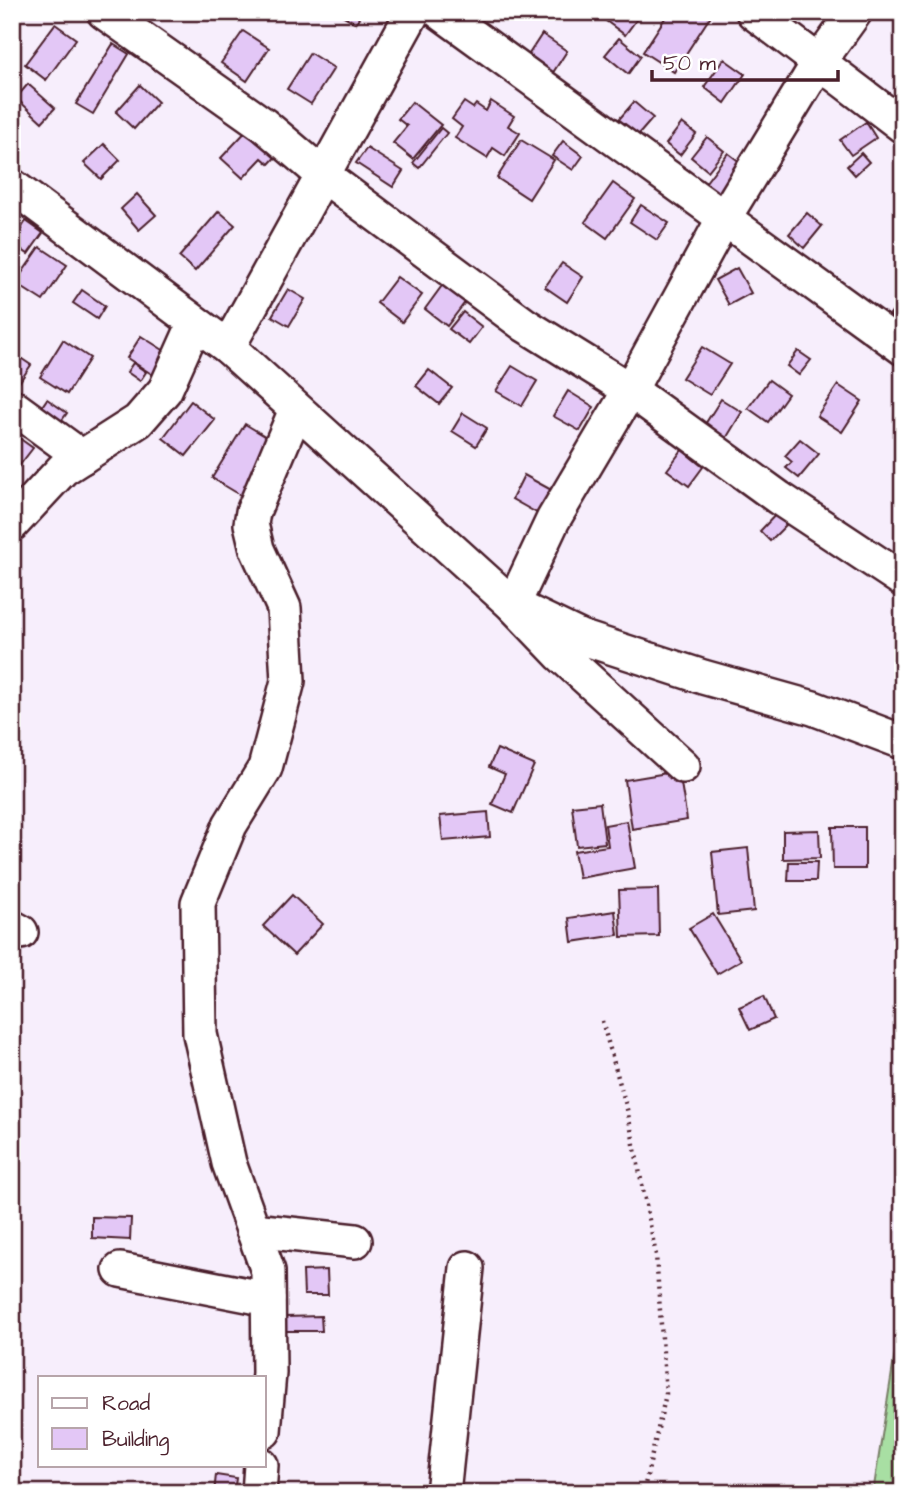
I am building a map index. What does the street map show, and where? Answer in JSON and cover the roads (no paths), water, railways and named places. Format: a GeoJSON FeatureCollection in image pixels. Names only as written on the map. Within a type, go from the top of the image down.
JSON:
{"type":"FeatureCollection","features":[{"type":"Feature","properties":{"kind":"street"},"geometry":{"type":"LineString","coordinates":[[104,12],[264,125],[323,175],[525,325],[630,390],[779,498],[903,580]]}},
{"type":"Feature","properties":{"kind":"street"},"geometry":{"type":"LineString","coordinates":[[228,347],[413,12]]}},
{"type":"Feature","properties":{"kind":"street"},"geometry":{"type":"LineString","coordinates":[[440,12],[903,348]]}},
{"type":"Feature","properties":{"kind":"street"},"geometry":{"type":"LineString","coordinates":[[753,12],[903,126]]}},
{"type":"Feature","properties":{"kind":"street"},"geometry":{"type":"LineString","coordinates":[[513,605],[553,520],[630,390],[724,218],[819,62],[855,12]]}},
{"type":"Feature","properties":{"kind":"street"},"geometry":{"type":"LineString","coordinates":[[12,186],[228,347],[513,605],[561,655],[682,765]]}},
{"type":"Feature","properties":{"kind":"street"},"geometry":{"type":"LineString","coordinates":[[16,512],[63,469],[138,421],[156,401],[170,379],[195,323]]}},
{"type":"Feature","properties":{"kind":"street"},"geometry":{"type":"LineString","coordinates":[[12,406],[82,457]]}},
{"type":"Feature","properties":{"kind":"street"},"geometry":{"type":"LineString","coordinates":[[266,1408],[269,1373],[268,1271],[229,1163],[200,1034],[198,903],[230,825],[265,768],[288,681],[284,608],[257,548],[251,524],[253,512],[296,410]]}},
{"type":"Feature","properties":{"kind":"street"},"geometry":{"type":"LineString","coordinates":[[513,605],[580,636],[703,677],[813,708],[903,742]]}},
{"type":"Feature","properties":{"kind":"street"},"geometry":{"type":"LineString","coordinates":[[253,1230],[355,1241]]}},
{"type":"Feature","properties":{"kind":"street"},"geometry":{"type":"LineString","coordinates":[[443,1493],[467,1268]]}},
{"type":"Feature","properties":{"kind":"street"},"geometry":{"type":"LineString","coordinates":[[120,1270],[268,1299]]}},
{"type":"Feature","properties":{"kind":"street"},"geometry":{"type":"LineString","coordinates":[[259,1493],[261,1466]]}}]}
